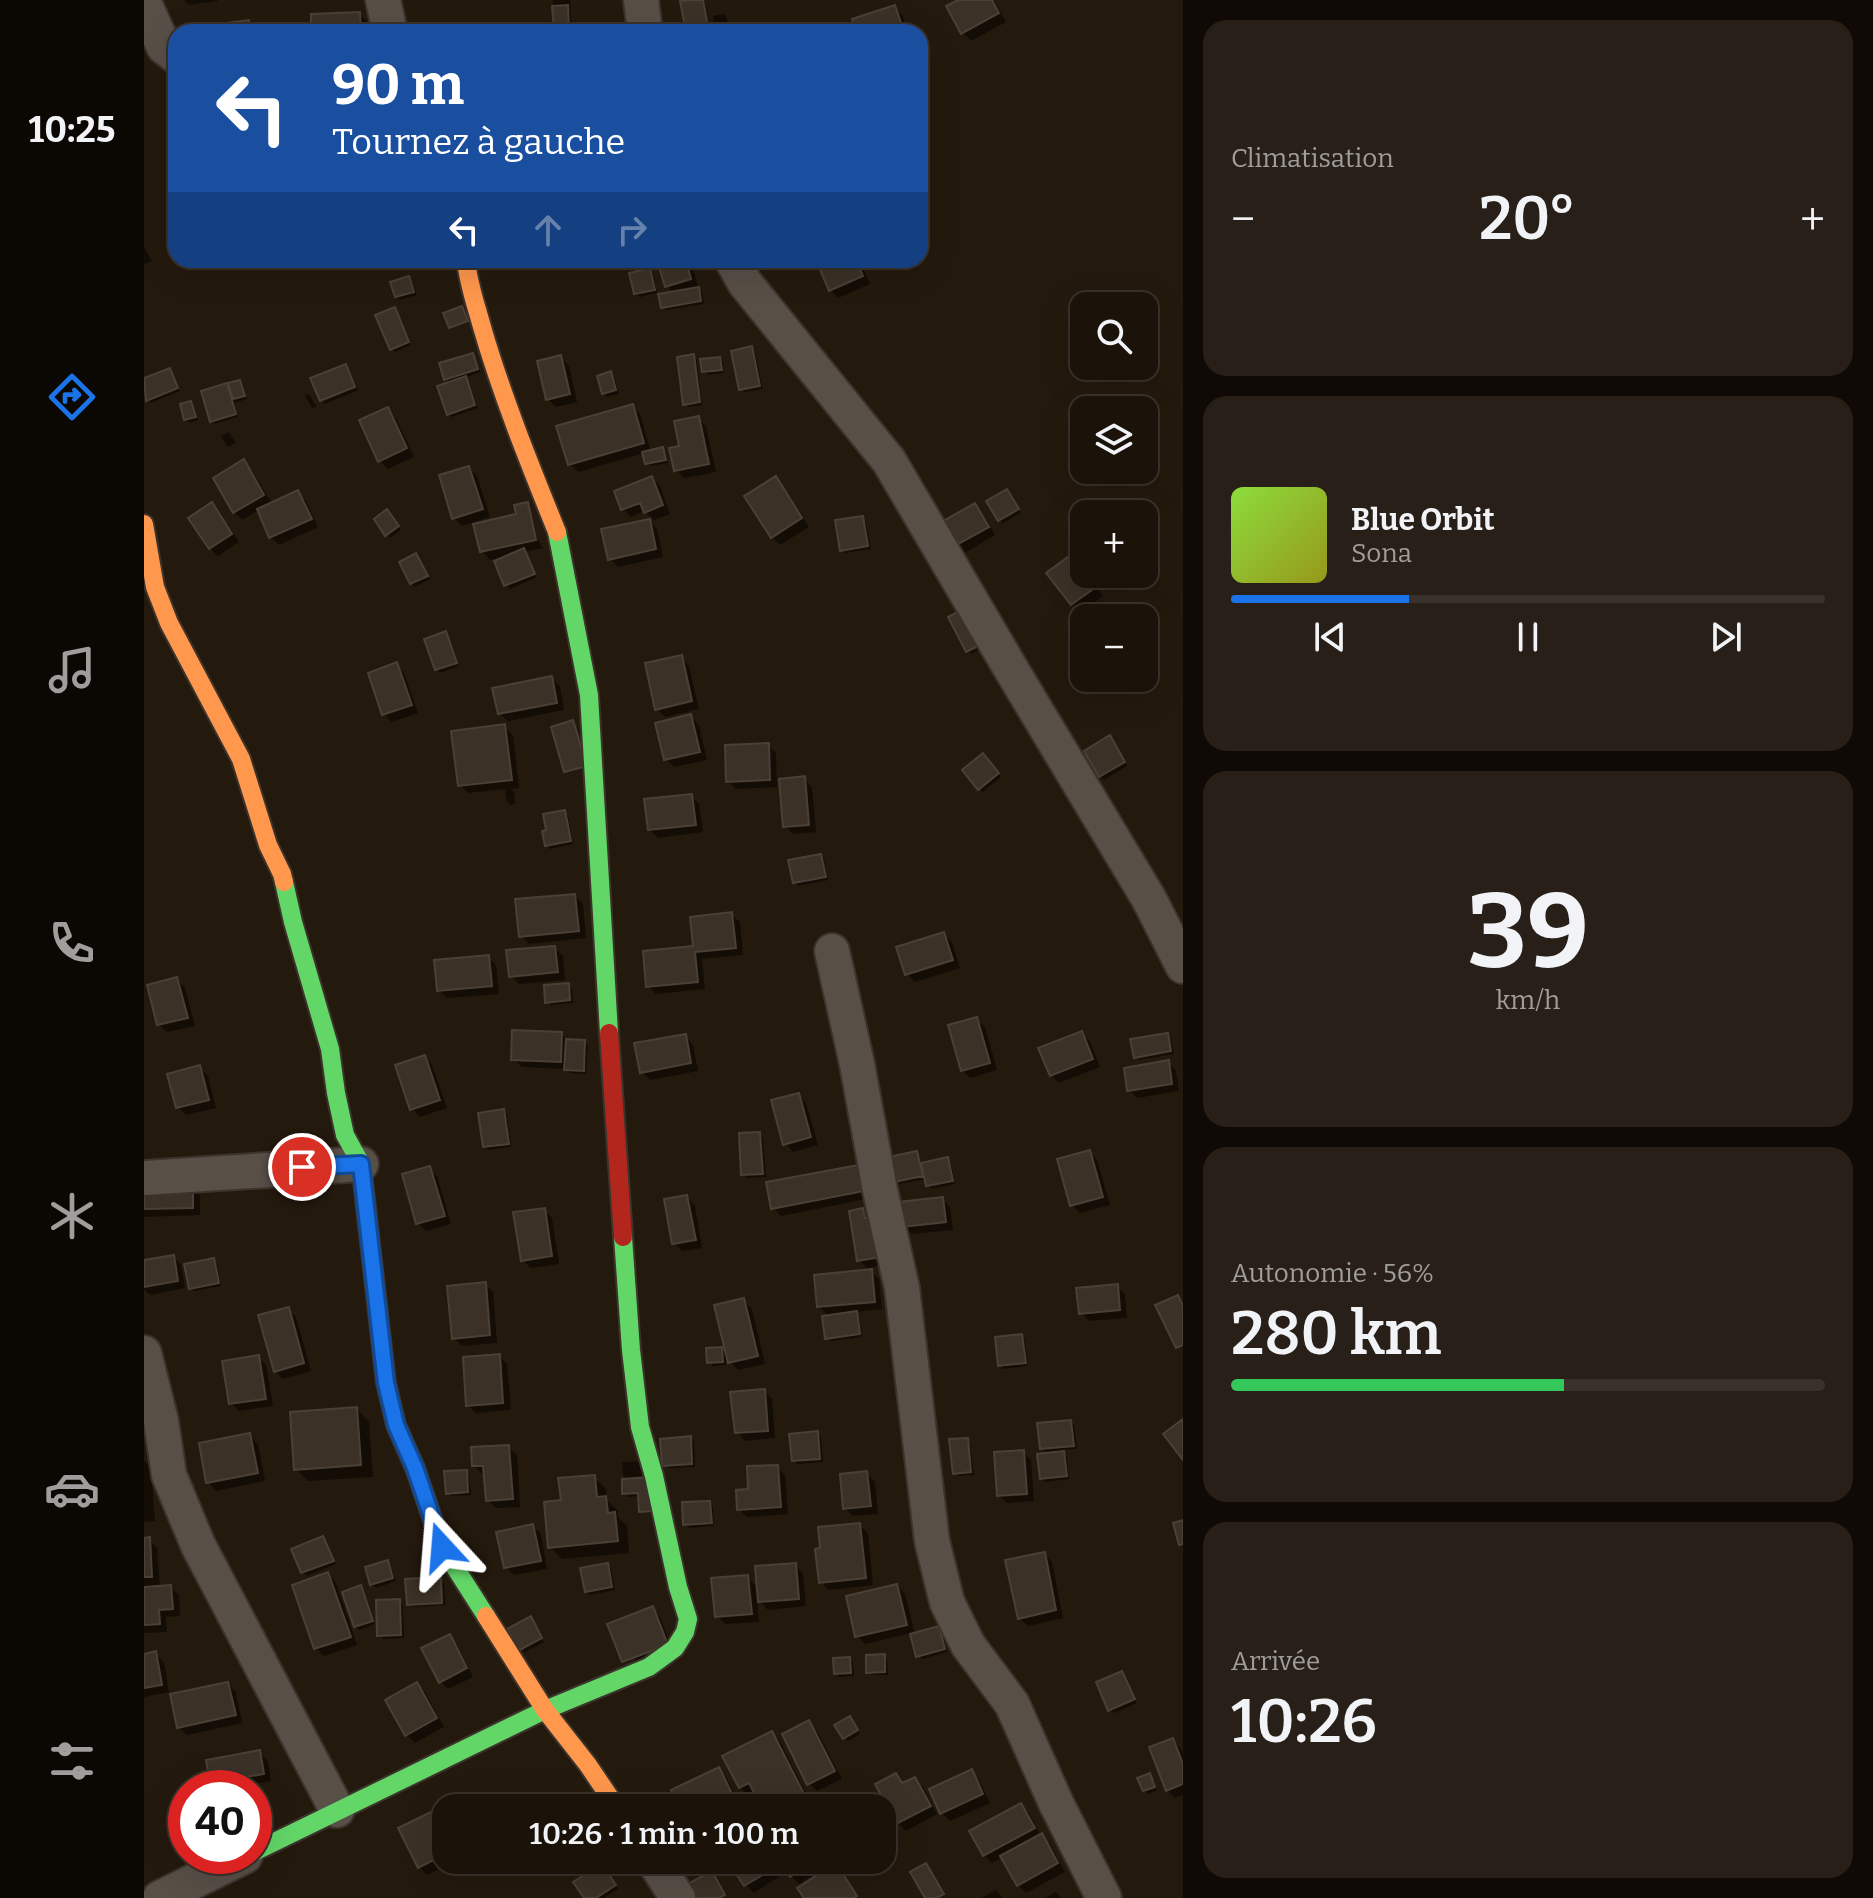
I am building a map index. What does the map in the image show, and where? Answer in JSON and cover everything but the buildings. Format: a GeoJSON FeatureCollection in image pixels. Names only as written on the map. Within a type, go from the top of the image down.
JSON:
{"type":"FeatureCollection","features":[{"type":"Feature","properties":{"kind":"street"},"geometry":{"type":"LineString","coordinates":[[383,0],[388,24]]}},
{"type":"Feature","properties":{"kind":"street"},"geometry":{"type":"LineString","coordinates":[[641,0],[644,24]]}},
{"type":"Feature","properties":{"kind":"street"},"geometry":{"type":"LineString","coordinates":[[144,3],[168,50]]}},
{"type":"Feature","properties":{"kind":"street"},"geometry":{"type":"LineString","coordinates":[[272,1843],[545,1710],[649,1667],[675,1648],[685,1632],[688,1619],[640,1427],[631,1350],[589,695],[559,537],[489,351],[467,268]]}},
{"type":"Feature","properties":{"kind":"street"},"geometry":{"type":"LineString","coordinates":[[737,268],[745,283],[889,461],[1149,899],[1183,966]]}},
{"type":"Feature","properties":{"kind":"street"},"geometry":{"type":"LineString","coordinates":[[144,524],[155,587],[169,623],[241,759],[268,845],[282,874],[330,1049],[345,1135],[361,1164],[386,1383],[396,1425],[415,1468],[442,1547],[545,1710],[608,1794]]}},
{"type":"Feature","properties":{"kind":"street"},"geometry":{"type":"LineString","coordinates":[[832,951],[902,1288],[932,1541],[947,1602],[968,1645],[1012,1704],[1056,1803],[1104,1898]]}},
{"type":"Feature","properties":{"kind":"street"},"geometry":{"type":"LineString","coordinates":[[144,1178],[361,1164]]}},
{"type":"Feature","properties":{"kind":"street"},"geometry":{"type":"LineString","coordinates":[[144,1353],[152,1421],[169,1475],[198,1545],[337,1810]]}},
{"type":"Feature","properties":{"kind":"street"},"geometry":{"type":"LineString","coordinates":[[164,1897],[209,1874]]}},
{"type":"Feature","properties":{"kind":"street"},"geometry":{"type":"LineString","coordinates":[[662,1874],[678,1898]]}},
{"type":"Feature","properties":{"kind":"traffic: fast"},"geometry":{"type":"LineString","coordinates":[[557,532],[589,695],[609,1033]]}},
{"type":"Feature","properties":{"kind":"traffic: fast"},"geometry":{"type":"LineString","coordinates":[[284,882],[330,1049],[345,1135],[361,1164],[386,1383],[396,1425],[415,1468],[442,1547],[486,1616]]}},
{"type":"Feature","properties":{"kind":"traffic: fast"},"geometry":{"type":"LineString","coordinates":[[272,1843],[545,1710],[649,1667],[675,1648],[685,1632],[688,1619],[640,1427],[623,1237]]}},
{"type":"Feature","properties":{"kind":"traffic: slow"},"geometry":{"type":"LineString","coordinates":[[467,268],[498,379],[557,532]]}},
{"type":"Feature","properties":{"kind":"traffic: slow"},"geometry":{"type":"LineString","coordinates":[[144,524],[155,587],[169,623],[241,759],[268,845],[284,882]]}},
{"type":"Feature","properties":{"kind":"traffic: slow"},"geometry":{"type":"LineString","coordinates":[[486,1616],[545,1710],[608,1794]]}},
{"type":"Feature","properties":{"kind":"traffic: jam"},"geometry":{"type":"LineString","coordinates":[[609,1033],[623,1237]]}},
{"type":"Feature","properties":{"kind":"route"},"geometry":{"type":"LineString","coordinates":[[302,1167],[361,1164],[386,1383],[396,1425],[415,1468],[442,1547]]}}]}
